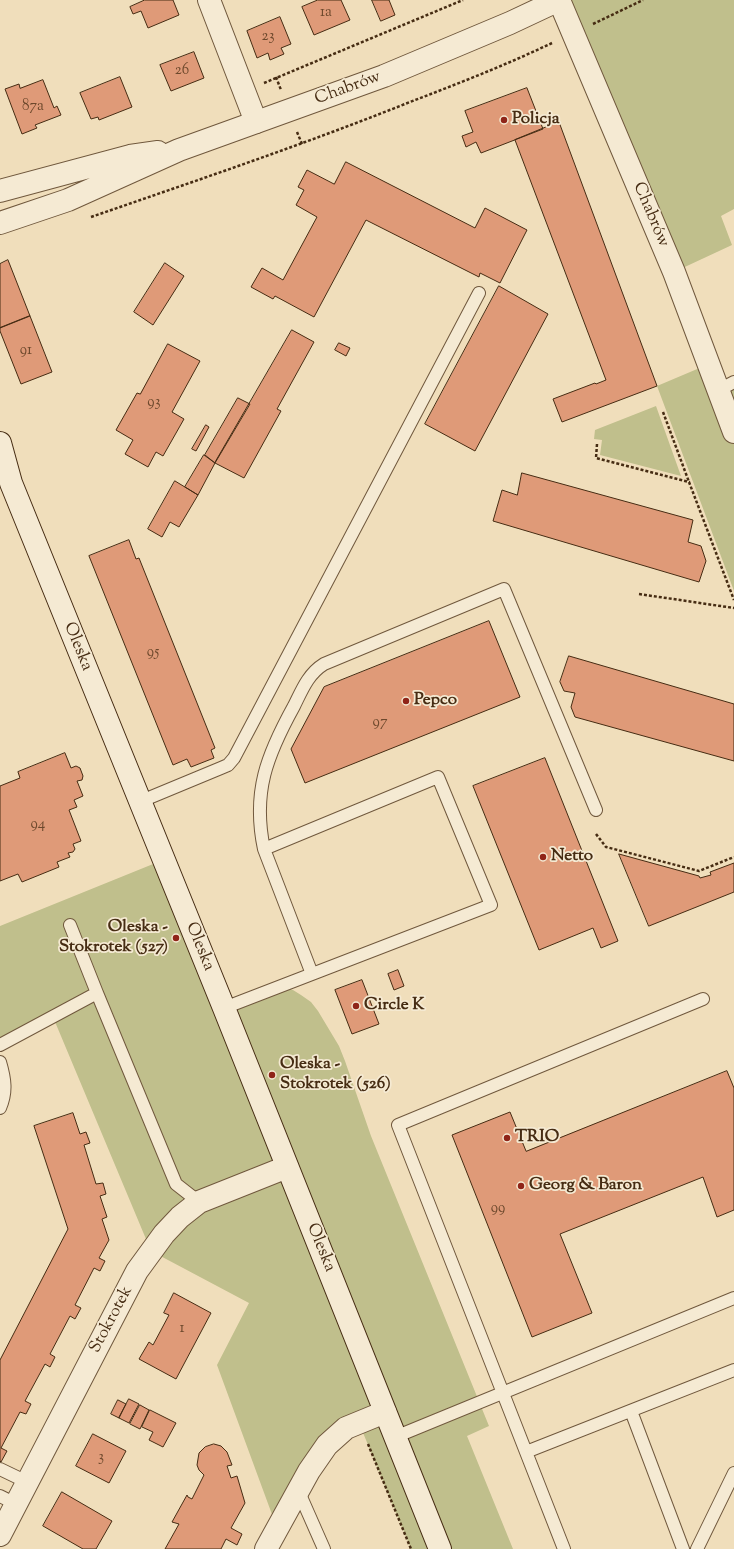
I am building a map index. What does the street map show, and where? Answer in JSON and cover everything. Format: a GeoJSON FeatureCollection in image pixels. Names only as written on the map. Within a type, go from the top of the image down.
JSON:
{"type":"FeatureCollection","features":[{"type":"Feature","properties":{"kind":"street"},"geometry":{"type":"LineString","coordinates":[[209,0],[256,122]]}},
{"type":"Feature","properties":{"kind":"street","name":"Chabrów"},"geometry":{"type":"LineString","coordinates":[[0,223],[68,200],[179,150],[384,76],[510,23],[559,0],[674,272],[726,386],[734,432]]}},
{"type":"Feature","properties":{"kind":"street","name":"Chabrów"},"geometry":{"type":"LineString","coordinates":[[0,191],[130,156],[179,150]]}},
{"type":"Feature","properties":{"kind":"street","name":"Oleska"},"geometry":{"type":"LineString","coordinates":[[0,443],[5,475],[224,1008],[440,1549]]}},
{"type":"Feature","properties":{"kind":"street","name":"Stokrotek"},"geometry":{"type":"LineString","coordinates":[[0,1535],[8,1500],[27,1482],[137,1272],[164,1234],[180,1217],[199,1202],[287,1167]]}},
{"type":"Feature","properties":{"kind":"street"},"geometry":{"type":"LineString","coordinates":[[266,1549],[298,1490],[327,1445],[346,1428],[385,1412]]}},
{"type":"Feature","properties":{"kind":"lane"},"geometry":{"type":"LineString","coordinates":[[139,802],[221,768],[234,758],[479,293]]}},
{"type":"Feature","properties":{"kind":"lane"},"geometry":{"type":"LineString","coordinates":[[312,974],[264,849],[259,824],[259,811],[260,795],[265,772],[279,734],[307,680],[324,664],[504,589],[596,810]]}},
{"type":"Feature","properties":{"kind":"lane"},"geometry":{"type":"LineString","coordinates":[[224,1008],[491,905],[438,776],[264,849]]}},
{"type":"Feature","properties":{"kind":"lane"},"geometry":{"type":"LineString","coordinates":[[70,925],[176,1184],[199,1202]]}},
{"type":"Feature","properties":{"kind":"lane"},"geometry":{"type":"LineString","coordinates":[[0,1045],[97,993]]}},
{"type":"Feature","properties":{"kind":"lane"},"geometry":{"type":"LineString","coordinates":[[564,1549],[398,1125],[703,999]]}},
{"type":"Feature","properties":{"kind":"lane"},"geometry":{"type":"LineString","coordinates":[[0,1062],[6,1085],[4,1100],[0,1108]]}},
{"type":"Feature","properties":{"kind":"lane"},"geometry":{"type":"LineString","coordinates":[[395,1438],[734,1298]]}},
{"type":"Feature","properties":{"kind":"lane"},"geometry":{"type":"LineString","coordinates":[[526,1452],[734,1370]]}},
{"type":"Feature","properties":{"kind":"lane"},"geometry":{"type":"LineString","coordinates":[[631,1411],[683,1549]]}},
{"type":"Feature","properties":{"kind":"lane"},"geometry":{"type":"LineString","coordinates":[[0,1469],[27,1482]]}},
{"type":"Feature","properties":{"kind":"lane"},"geometry":{"type":"LineString","coordinates":[[697,1549],[734,1472]]}},
{"type":"Feature","properties":{"kind":"lane"},"geometry":{"type":"LineString","coordinates":[[298,1490],[324,1549]]}},
{"type":"Feature","properties":{"kind":"path"},"geometry":{"type":"LineString","coordinates":[[244,92],[463,0]]}},
{"type":"Feature","properties":{"kind":"path"},"geometry":{"type":"LineString","coordinates":[[87,218],[277,153],[353,125],[468,79],[574,33],[643,0]]}},
{"type":"Feature","properties":{"kind":"path"},"geometry":{"type":"LineString","coordinates":[[663,412],[734,600]]}},
{"type":"Feature","properties":{"kind":"path"},"geometry":{"type":"LineString","coordinates":[[597,444],[596,458],[689,482]]}},
{"type":"Feature","properties":{"kind":"path"},"geometry":{"type":"LineString","coordinates":[[639,594],[734,608]]}},
{"type":"Feature","properties":{"kind":"path"},"geometry":{"type":"LineString","coordinates":[[596,834],[606,847],[699,871],[734,857]]}},
{"type":"Feature","properties":{"kind":"path"},"geometry":{"type":"LineString","coordinates":[[359,1423],[411,1549]]}},
{"type":"Feature","properties":{"kind":"shaded area"},"geometry":{"type":"Polygon","coordinates":[[[559,0],[734,0],[734,209],[721,216],[732,245],[674,272],[559,0]]]}},
{"type":"Feature","properties":{"kind":"shaded area"},"geometry":{"type":"Polygon","coordinates":[[[709,364],[719,390],[734,382],[734,591],[657,386],[709,364]]]}},
{"type":"Feature","properties":{"kind":"shaded area"},"geometry":{"type":"Polygon","coordinates":[[[656,406],[681,476],[600,455],[602,440],[594,439],[595,430],[656,406]]]}},
{"type":"Feature","properties":{"kind":"shaded area"},"geometry":{"type":"Polygon","coordinates":[[[163,860],[224,1007],[280,986],[293,990],[311,1002],[339,1046],[371,1136],[489,1426],[467,1436],[513,1549],[411,1549],[359,1423],[350,1426],[277,1528],[217,1365],[249,1303],[151,1251],[53,1017],[0,1045],[0,926],[163,860]]]}},
{"type":"Feature","properties":{"kind":"building"},"geometry":{"type":"Polygon","coordinates":[[[145,0],[173,0],[179,15],[148,28],[141,11],[133,14],[130,7],[145,0]]]}},
{"type":"Feature","properties":{"kind":"building"},"geometry":{"type":"Polygon","coordinates":[[[318,0],[341,0],[350,20],[314,35],[302,7],[318,0]]]}},
{"type":"Feature","properties":{"kind":"building"},"geometry":{"type":"Polygon","coordinates":[[[372,0],[389,0],[395,15],[381,21],[372,0]]]}},
{"type":"Feature","properties":{"kind":"building"},"geometry":{"type":"Polygon","coordinates":[[[280,17],[291,44],[281,48],[284,54],[270,60],[268,53],[257,58],[247,31],[280,17]]]}},
{"type":"Feature","properties":{"kind":"building"},"geometry":{"type":"Polygon","coordinates":[[[194,52],[204,78],[171,91],[160,65],[194,52]]]}},
{"type":"Feature","properties":{"kind":"building"},"geometry":{"type":"Polygon","coordinates":[[[120,77],[132,107],[99,120],[98,117],[91,119],[80,93],[120,77]]]}},
{"type":"Feature","properties":{"kind":"building"},"geometry":{"type":"Polygon","coordinates":[[[43,80],[54,108],[57,106],[61,115],[35,125],[37,128],[22,134],[5,89],[19,84],[20,88],[43,80]]]}},
{"type":"Feature","properties":{"kind":"building","name":"Policja"},"geometry":{"type":"Polygon","coordinates":[[[527,88],[543,129],[481,153],[476,142],[466,147],[462,136],[473,132],[465,111],[527,88]]]}},
{"type":"Feature","properties":{"kind":"building"},"geometry":{"type":"Polygon","coordinates":[[[559,122],[657,386],[562,422],[553,399],[606,380],[515,140],[559,122]]]}},
{"type":"Feature","properties":{"kind":"building"},"geometry":{"type":"Polygon","coordinates":[[[346,162],[475,228],[485,208],[527,230],[500,283],[480,273],[479,277],[366,220],[314,317],[275,296],[273,299],[251,287],[262,268],[283,280],[317,217],[296,205],[304,190],[298,187],[307,170],[334,184],[346,162]]]}},
{"type":"Feature","properties":{"kind":"building"},"geometry":{"type":"Polygon","coordinates":[[[8,260],[30,316],[0,328],[0,264],[8,260]]]}},
{"type":"Feature","properties":{"kind":"building"},"geometry":{"type":"Polygon","coordinates":[[[165,263],[184,276],[153,325],[134,312],[165,263]]]}},
{"type":"Feature","properties":{"kind":"building"},"geometry":{"type":"Polygon","coordinates":[[[499,286],[548,314],[475,451],[425,424],[499,286]]]}},
{"type":"Feature","properties":{"kind":"building"},"geometry":{"type":"Polygon","coordinates":[[[30,316],[52,372],[21,384],[0,328],[30,316]]]}},
{"type":"Feature","properties":{"kind":"building"},"geometry":{"type":"Polygon","coordinates":[[[292,330],[314,342],[277,409],[281,411],[244,478],[215,463],[292,330]]]}},
{"type":"Feature","properties":{"kind":"building"},"geometry":{"type":"Polygon","coordinates":[[[339,343],[350,348],[346,356],[335,350],[339,343]]]}},
{"type":"Feature","properties":{"kind":"building"},"geometry":{"type":"Polygon","coordinates":[[[168,344],[200,361],[172,412],[184,419],[163,456],[156,452],[148,467],[125,454],[133,440],[116,430],[137,393],[140,394],[168,344]]]}},
{"type":"Feature","properties":{"kind":"building"},"geometry":{"type":"Polygon","coordinates":[[[238,398],[250,404],[215,463],[205,455],[238,398]]]}},
{"type":"Feature","properties":{"kind":"building"},"geometry":{"type":"Polygon","coordinates":[[[206,425],[209,427],[196,451],[192,449],[206,425]]]}},
{"type":"Feature","properties":{"kind":"building"},"geometry":{"type":"Polygon","coordinates":[[[204,455],[215,463],[198,495],[185,487],[204,455]]]}},
{"type":"Feature","properties":{"kind":"building"},"geometry":{"type":"Polygon","coordinates":[[[522,473],[693,520],[688,542],[701,546],[706,561],[699,582],[493,521],[502,490],[517,495],[522,473]]]}},
{"type":"Feature","properties":{"kind":"building"},"geometry":{"type":"Polygon","coordinates":[[[175,481],[198,495],[179,527],[170,522],[162,537],[148,529],[175,481]]]}},
{"type":"Feature","properties":{"kind":"building"},"geometry":{"type":"Polygon","coordinates":[[[129,540],[136,559],[139,558],[215,748],[211,750],[214,758],[191,767],[187,759],[173,765],[89,556],[129,540]]]}},
{"type":"Feature","properties":{"kind":"building"},"geometry":{"type":"Polygon","coordinates":[[[489,621],[520,697],[305,783],[291,749],[324,687],[489,621]]]}},
{"type":"Feature","properties":{"kind":"building"},"geometry":{"type":"Polygon","coordinates":[[[569,656],[734,704],[734,761],[575,717],[571,707],[575,693],[564,691],[560,682],[569,656]]]}},
{"type":"Feature","properties":{"kind":"building"},"geometry":{"type":"Polygon","coordinates":[[[65,753],[71,768],[76,766],[80,768],[83,776],[82,780],[77,781],[83,796],[74,800],[77,807],[69,810],[81,841],[73,844],[75,849],[73,852],[68,853],[70,857],[57,862],[59,867],[22,882],[18,874],[0,881],[0,786],[20,778],[18,772],[65,753]]]}},
{"type":"Feature","properties":{"kind":"building","name":"Netto"},"geometry":{"type":"Polygon","coordinates":[[[545,758],[618,941],[601,948],[593,928],[539,950],[473,786],[545,758]]]}},
{"type":"Feature","properties":{"kind":"building"},"geometry":{"type":"Polygon","coordinates":[[[619,854],[699,876],[700,878],[711,875],[710,872],[734,863],[734,892],[649,926],[619,854]]]}},
{"type":"Feature","properties":{"kind":"building"},"geometry":{"type":"Polygon","coordinates":[[[398,970],[404,986],[394,990],[388,974],[398,970]]]}},
{"type":"Feature","properties":{"kind":"building"},"geometry":{"type":"Polygon","coordinates":[[[362,980],[379,1024],[352,1034],[335,990],[362,980]]]}},
{"type":"Feature","properties":{"kind":"building"},"geometry":{"type":"Polygon","coordinates":[[[727,1071],[734,1088],[734,1210],[717,1217],[703,1177],[560,1234],[592,1313],[532,1337],[452,1135],[510,1112],[526,1151],[727,1071]]]}},
{"type":"Feature","properties":{"kind":"building"},"geometry":{"type":"Polygon","coordinates":[[[73,1113],[80,1134],[86,1132],[90,1143],[84,1145],[96,1184],[103,1183],[106,1194],[100,1196],[107,1217],[102,1219],[109,1240],[99,1258],[105,1261],[100,1271],[94,1268],[75,1305],[81,1308],[75,1319],[70,1316],[50,1354],[55,1357],[50,1367],[45,1364],[25,1401],[31,1404],[26,1414],[20,1412],[1,1448],[7,1451],[1,1462],[0,1360],[68,1229],[34,1126],[73,1113]]]}},
{"type":"Feature","properties":{"kind":"building"},"geometry":{"type":"Polygon","coordinates":[[[174,1293],[211,1313],[176,1379],[139,1359],[149,1342],[153,1345],[169,1315],[164,1313],[174,1293]]]}},
{"type":"Feature","properties":{"kind":"building"},"geometry":{"type":"Polygon","coordinates":[[[129,1399],[139,1404],[129,1423],[119,1418],[129,1399]]]}},
{"type":"Feature","properties":{"kind":"building"},"geometry":{"type":"Polygon","coordinates":[[[118,1400],[126,1404],[119,1418],[111,1414],[118,1400]]]}},
{"type":"Feature","properties":{"kind":"building"},"geometry":{"type":"Polygon","coordinates":[[[140,1405],[149,1410],[140,1429],[130,1424],[140,1405]]]}},
{"type":"Feature","properties":{"kind":"building"},"geometry":{"type":"Polygon","coordinates":[[[150,1410],[176,1423],[163,1447],[149,1440],[153,1432],[142,1427],[150,1410]]]}},
{"type":"Feature","properties":{"kind":"building"},"geometry":{"type":"Polygon","coordinates":[[[93,1434],[126,1451],[109,1483],[76,1466],[93,1434]]]}},
{"type":"Feature","properties":{"kind":"building"},"geometry":{"type":"Polygon","coordinates":[[[214,1444],[221,1446],[227,1452],[232,1465],[227,1466],[231,1478],[237,1476],[245,1503],[231,1528],[242,1534],[237,1545],[226,1539],[221,1549],[165,1549],[179,1524],[172,1522],[187,1495],[192,1499],[204,1475],[199,1470],[197,1465],[199,1453],[205,1447],[214,1444]]]}},
{"type":"Feature","properties":{"kind":"building"},"geometry":{"type":"Polygon","coordinates":[[[62,1492],[112,1521],[96,1549],[83,1549],[43,1526],[62,1492]]]}},
{"type":"Feature","properties":{"kind":"place","name":"Policja"},"geometry":{"type":"Point","coordinates":[504,120]}},
{"type":"Feature","properties":{"kind":"place","name":"Pepco"},"geometry":{"type":"Point","coordinates":[406,701]}},
{"type":"Feature","properties":{"kind":"place","name":"Netto"},"geometry":{"type":"Point","coordinates":[543,857]}},
{"type":"Feature","properties":{"kind":"place","name":"Oleska - Stokrotek (527)"},"geometry":{"type":"Point","coordinates":[176,938]}},
{"type":"Feature","properties":{"kind":"place","name":"Circle K"},"geometry":{"type":"Point","coordinates":[356,1006]}},
{"type":"Feature","properties":{"kind":"place","name":"Oleska - Stokrotek (526)"},"geometry":{"type":"Point","coordinates":[272,1075]}},
{"type":"Feature","properties":{"kind":"place","name":"TRIO"},"geometry":{"type":"Point","coordinates":[507,1138]}},
{"type":"Feature","properties":{"kind":"place","name":"Georg & Baron"},"geometry":{"type":"Point","coordinates":[521,1186]}}]}
